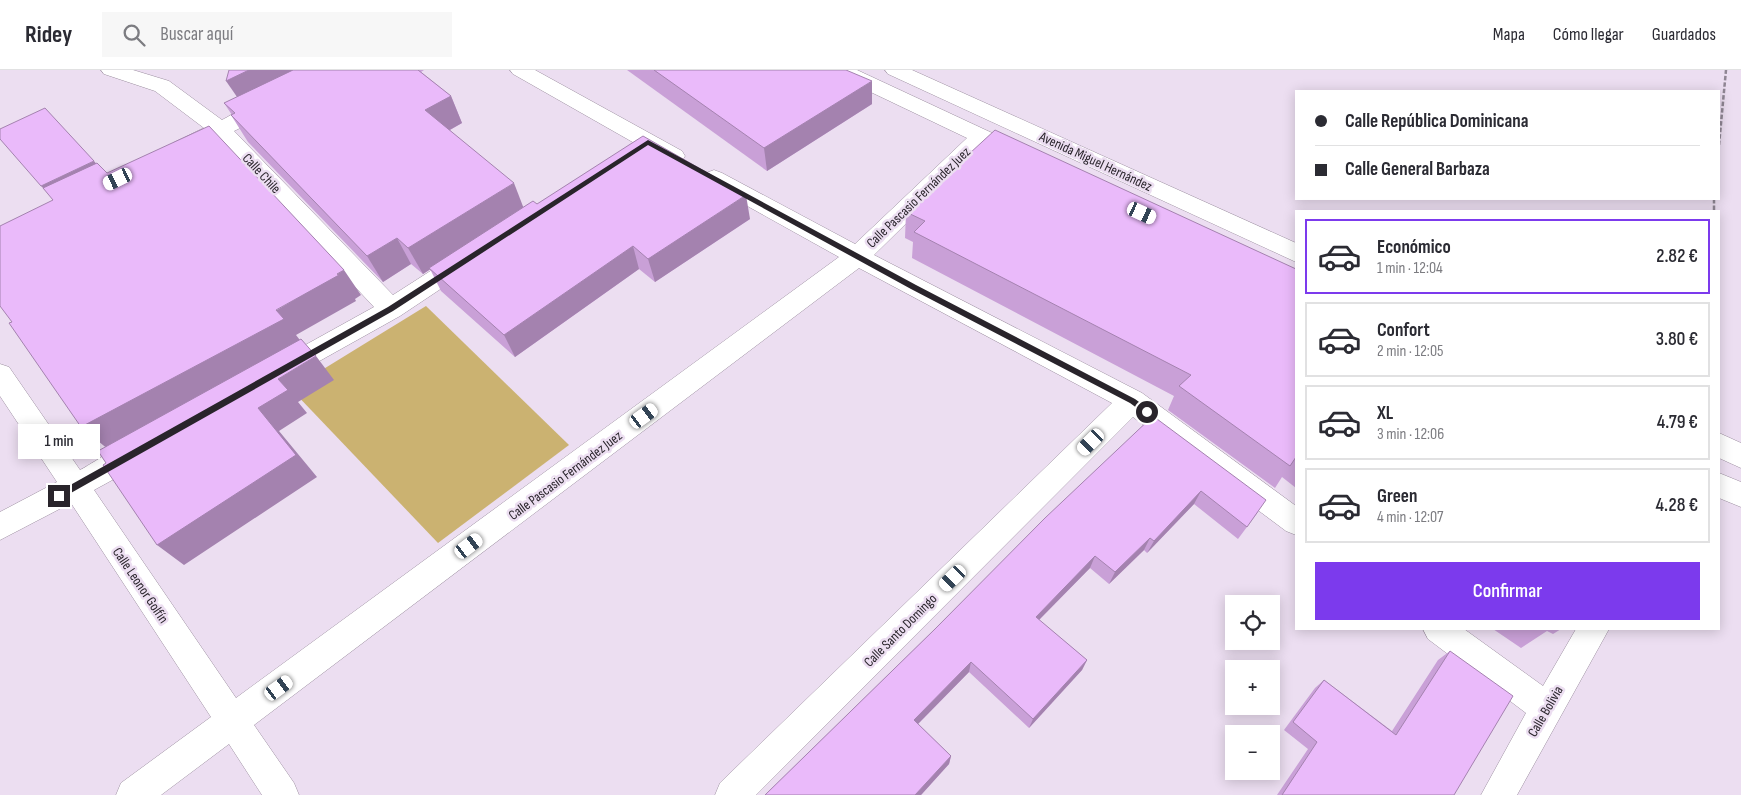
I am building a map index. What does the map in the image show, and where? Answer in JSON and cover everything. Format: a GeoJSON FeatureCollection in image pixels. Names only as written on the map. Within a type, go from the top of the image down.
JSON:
{"type":"FeatureCollection","features":[{"type":"Feature","properties":{"kind":"street","name":"Calle Chile"},"geometry":{"type":"LineString","coordinates":[[111,70],[162,86],[220,129],[390,309]]}},
{"type":"Feature","properties":{"kind":"street"},"geometry":{"type":"LineString","coordinates":[[520,70],[858,256],[1132,401],[1295,521]]}},
{"type":"Feature","properties":{"kind":"street"},"geometry":{"type":"LineString","coordinates":[[840,70],[1013,152]]}},
{"type":"Feature","properties":{"kind":"street","name":"Avenida Miguel Hernández"},"geometry":{"type":"LineString","coordinates":[[895,70],[1295,253]]}},
{"type":"Feature","properties":{"kind":"street"},"geometry":{"type":"LineString","coordinates":[[158,159],[285,98]]}},
{"type":"Feature","properties":{"kind":"street","name":"Calle Pascasio Fernández Juez"},"geometry":{"type":"LineString","coordinates":[[134,795],[858,256],[981,137]]}},
{"type":"Feature","properties":{"kind":"street"},"geometry":{"type":"LineString","coordinates":[[623,158],[648,142]]}},
{"type":"Feature","properties":{"kind":"street"},"geometry":{"type":"LineString","coordinates":[[261,382],[390,309],[482,250]]}},
{"type":"Feature","properties":{"kind":"street","name":"Calle Leonor Golfín"},"geometry":{"type":"LineString","coordinates":[[0,374],[282,795]]}},
{"type":"Feature","properties":{"kind":"street","name":"Calle Santo Domingo"},"geometry":{"type":"LineString","coordinates":[[732,795],[1132,401]]}},
{"type":"Feature","properties":{"kind":"street"},"geometry":{"type":"LineString","coordinates":[[0,527],[157,441]]}},
{"type":"Feature","properties":{"kind":"street"},"geometry":{"type":"LineString","coordinates":[[1720,446],[1741,456]]}},
{"type":"Feature","properties":{"kind":"street"},"geometry":{"type":"LineString","coordinates":[[1720,485],[1741,495]]}},
{"type":"Feature","properties":{"kind":"street"},"geometry":{"type":"LineString","coordinates":[[1440,630],[1546,708]]}},
{"type":"Feature","properties":{"kind":"street","name":"Calle Bolivia"},"geometry":{"type":"LineString","coordinates":[[1498,795],[1546,708],[1592,630]]}},
{"type":"Feature","properties":{"kind":"path"},"geometry":{"type":"LineString","coordinates":[[1720,134],[1726,70]]}},
{"type":"Feature","properties":{"kind":"shaded area"},"geometry":{"type":"Polygon","coordinates":[[[426,306],[569,445],[438,543],[291,389],[426,306]]]}},
{"type":"Feature","properties":{"kind":"building"},"geometry":{"type":"Polygon","coordinates":[[[229,70],[249,70],[226,81],[229,70]]]}},
{"type":"Feature","properties":{"kind":"building"},"geometry":{"type":"Polygon","coordinates":[[[293,70],[418,70],[451,96],[425,110],[514,183],[408,248],[397,238],[367,256],[231,115],[235,113],[224,103],[293,70]]]}},
{"type":"Feature","properties":{"kind":"building"},"geometry":{"type":"Polygon","coordinates":[[[654,70],[846,70],[872,81],[764,148],[654,70]]]}},
{"type":"Feature","properties":{"kind":"building"},"geometry":{"type":"Polygon","coordinates":[[[45,108],[94,161],[41,186],[0,139],[0,129],[45,108]]]}},
{"type":"Feature","properties":{"kind":"building"},"geometry":{"type":"Polygon","coordinates":[[[209,126],[344,270],[337,274],[339,275],[276,310],[284,319],[81,427],[9,323],[12,322],[0,306],[0,226],[53,200],[43,188],[97,163],[107,173],[209,126]]]}},
{"type":"Feature","properties":{"kind":"building"},"geometry":{"type":"Polygon","coordinates":[[[995,130],[1295,269],[1295,458],[1290,466],[1179,386],[1191,375],[914,232],[925,221],[906,212],[995,130]]]}},
{"type":"Feature","properties":{"kind":"building"},"geometry":{"type":"Polygon","coordinates":[[[643,136],[746,195],[648,259],[633,246],[504,335],[429,268],[533,201],[537,204],[643,136]]]}},
{"type":"Feature","properties":{"kind":"building"},"geometry":{"type":"Polygon","coordinates":[[[301,339],[316,356],[278,379],[288,390],[258,408],[296,455],[157,545],[103,465],[106,463],[98,451],[301,339]]]}},
{"type":"Feature","properties":{"kind":"building"},"geometry":{"type":"Polygon","coordinates":[[[1153,416],[1266,500],[1247,527],[1201,491],[1154,541],[1150,538],[1115,572],[1095,556],[1036,617],[1087,660],[1033,719],[971,662],[914,720],[951,756],[915,795],[765,795],[935,629],[1045,518],[1153,416]]]}},
{"type":"Feature","properties":{"kind":"building"},"geometry":{"type":"Polygon","coordinates":[[[1450,651],[1513,696],[1454,795],[1282,795],[1317,742],[1293,722],[1324,680],[1396,735],[1450,651]]]}},
{"type":"Feature","properties":{"kind":"route"},"geometry":{"type":"LineString","coordinates":[[59,496],[390,309],[648,142],[913,287],[1132,401],[1147,412]]}}]}
